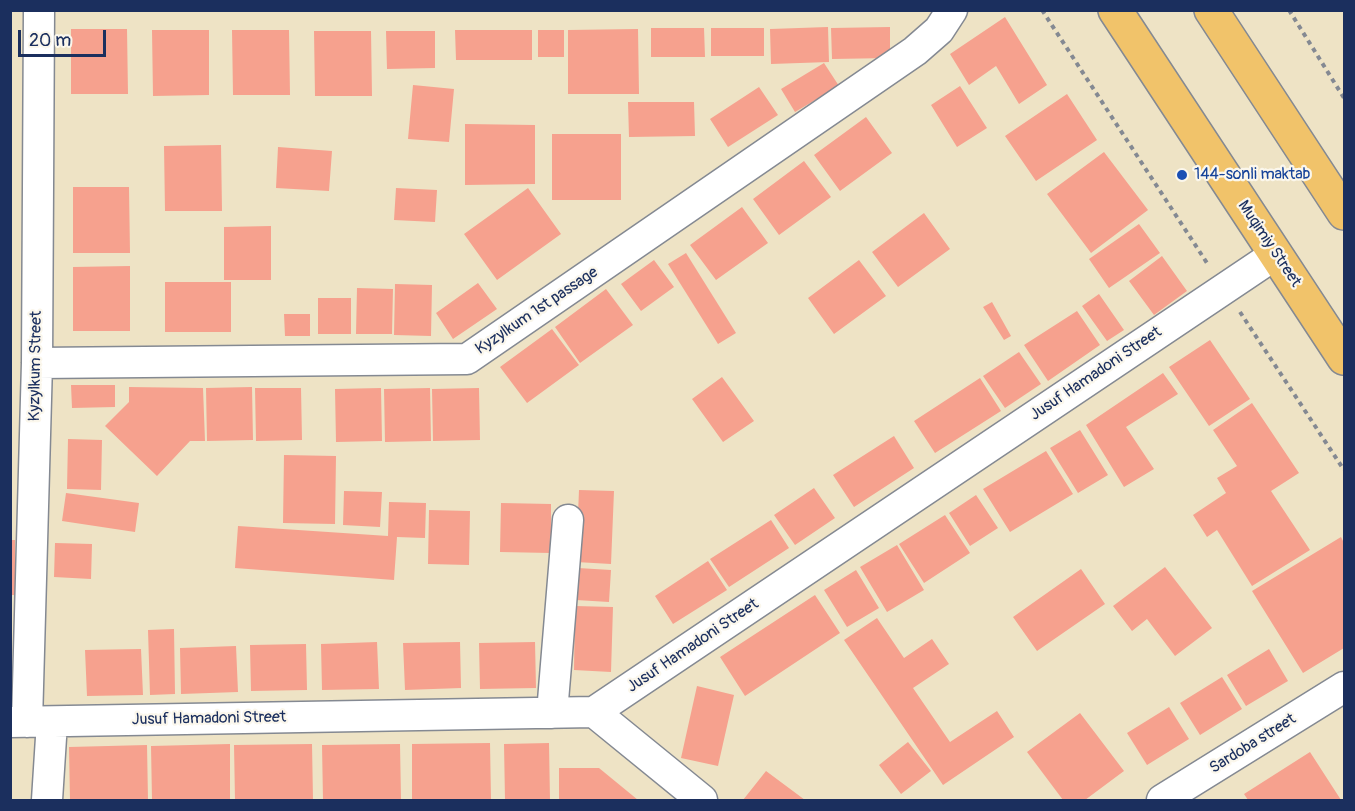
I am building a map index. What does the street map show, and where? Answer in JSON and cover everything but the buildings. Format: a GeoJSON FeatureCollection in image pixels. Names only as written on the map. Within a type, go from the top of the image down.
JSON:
{"type":"FeatureCollection","features":[{"type":"Feature","properties":{"kind":"main road","name":"Muqimiy Street"},"geometry":{"type":"LineString","coordinates":[[1115,10],[1344,358]]}},
{"type":"Feature","properties":{"kind":"main road"},"geometry":{"type":"LineString","coordinates":[[1211,10],[1344,213]]}},
{"type":"Feature","properties":{"kind":"street","name":"Kyzylkum Street"},"geometry":{"type":"LineString","coordinates":[[39,10],[37,363],[30,722],[47,801]]}},
{"type":"Feature","properties":{"kind":"street","name":"Kyzylkum 1st passage"},"geometry":{"type":"LineString","coordinates":[[37,363],[467,359],[915,51],[939,30],[952,10]]}},
{"type":"Feature","properties":{"kind":"street","name":"Jusuf Hamadoni Street"},"geometry":{"type":"LineString","coordinates":[[30,722],[594,712],[1276,254]]}},
{"type":"Feature","properties":{"kind":"street"},"geometry":{"type":"LineString","coordinates":[[552,713],[568,520]]}},
{"type":"Feature","properties":{"kind":"street","name":"Sardoba street"},"geometry":{"type":"LineString","coordinates":[[1162,801],[1344,687]]}},
{"type":"Feature","properties":{"kind":"street"},"geometry":{"type":"LineString","coordinates":[[594,712],[702,801]]}},
{"type":"Feature","properties":{"kind":"path"},"geometry":{"type":"LineString","coordinates":[[1042,10],[1344,470]]}},
{"type":"Feature","properties":{"kind":"path"},"geometry":{"type":"LineString","coordinates":[[1289,10],[1344,98]]}},
{"type":"Feature","properties":{"kind":"place","name":"144-sonli maktab"},"geometry":{"type":"Point","coordinates":[1182,175]}}]}
